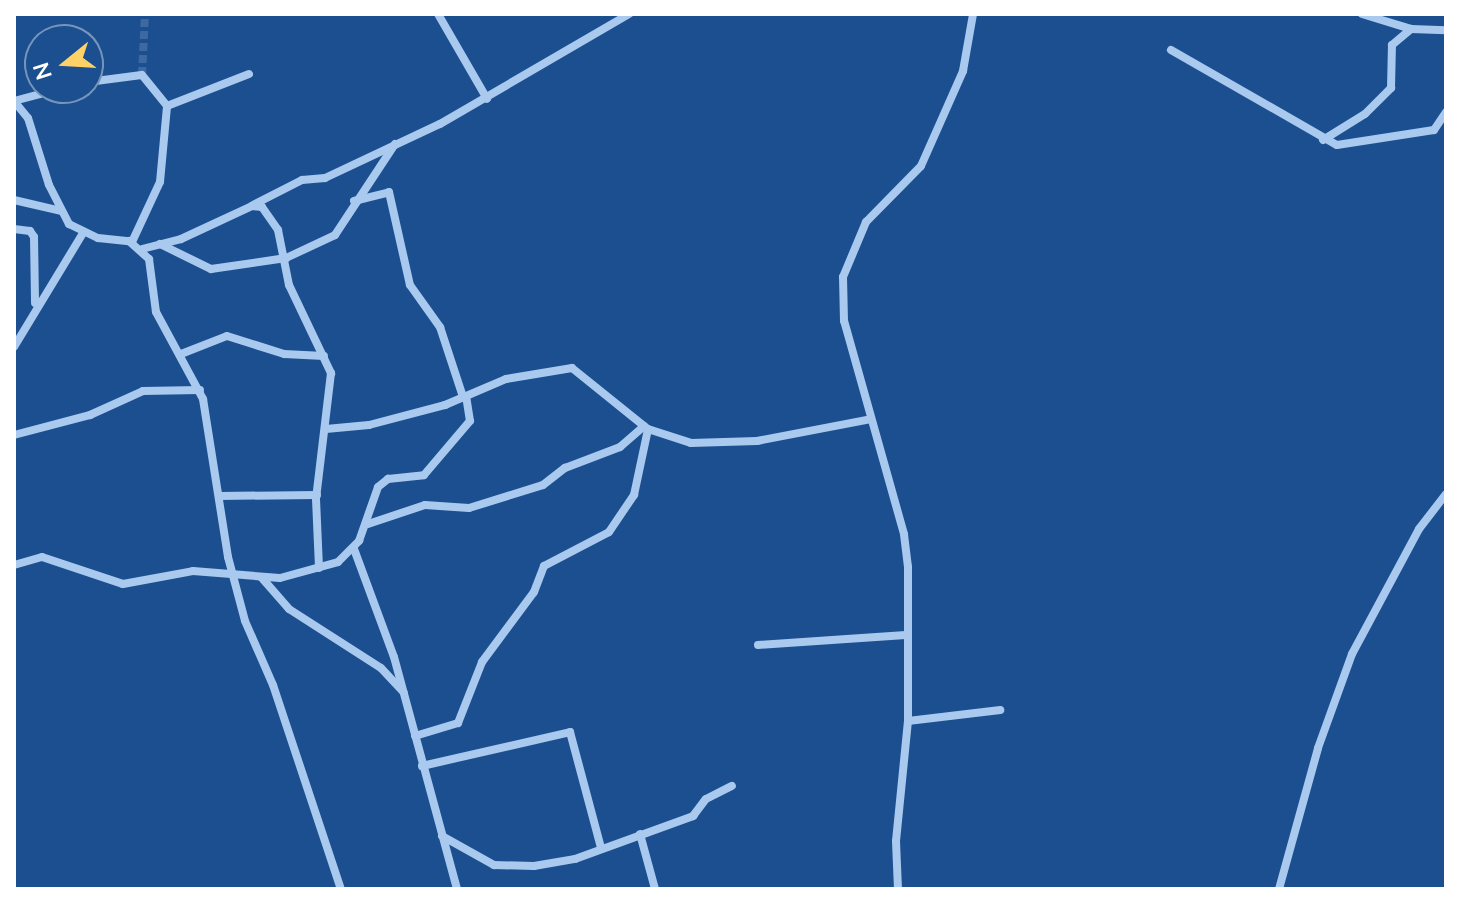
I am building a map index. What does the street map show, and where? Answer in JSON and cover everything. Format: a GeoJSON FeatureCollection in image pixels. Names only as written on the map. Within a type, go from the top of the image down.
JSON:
{"type":"FeatureCollection","features":[{"type":"Feature","properties":{"kind":"street"},"geometry":{"type":"LineString","coordinates":[[438,14],[487,99]]}},
{"type":"Feature","properties":{"kind":"street"},"geometry":{"type":"LineString","coordinates":[[142,249],[252,206],[302,180],[325,178],[487,99],[629,14]]}},
{"type":"Feature","properties":{"kind":"street"},"geometry":{"type":"LineString","coordinates":[[898,889],[896,841],[908,721],[904,534],[844,321],[846,265],[866,222],[921,166],[963,71],[973,14]]}},
{"type":"Feature","properties":{"kind":"street"},"geometry":{"type":"LineString","coordinates":[[1362,14],[1411,29],[1446,30]]}},
{"type":"Feature","properties":{"kind":"street"},"geometry":{"type":"LineString","coordinates":[[1323,140],[1365,114],[1391,88],[1392,45],[1411,29]]}},
{"type":"Feature","properties":{"kind":"street"},"geometry":{"type":"LineString","coordinates":[[1171,50],[1323,140],[1345,145],[1434,130],[1446,112]]}},
{"type":"Feature","properties":{"kind":"street"},"geometry":{"type":"LineString","coordinates":[[167,106],[249,74]]}},
{"type":"Feature","properties":{"kind":"street"},"geometry":{"type":"LineString","coordinates":[[104,80],[142,75],[167,106],[160,182],[132,242]]}},
{"type":"Feature","properties":{"kind":"street"},"geometry":{"type":"LineString","coordinates":[[14,101],[32,127],[61,211],[83,233],[132,242],[142,249],[150,261],[156,312],[200,390],[233,578],[341,889]]}},
{"type":"Feature","properties":{"kind":"street"},"geometry":{"type":"LineString","coordinates":[[160,244],[211,269],[286,258],[333,237],[353,201],[395,144]]}},
{"type":"Feature","properties":{"kind":"street"},"geometry":{"type":"LineString","coordinates":[[14,565],[42,557],[121,584],[190,571],[233,578],[262,578],[319,568],[338,562],[354,549],[368,524],[378,487],[388,479],[424,475],[470,421],[465,397],[440,327],[410,285],[389,192],[375,191],[353,201]]}},
{"type":"Feature","properties":{"kind":"street"},"geometry":{"type":"LineString","coordinates":[[14,200],[61,211]]}},
{"type":"Feature","properties":{"kind":"street"},"geometry":{"type":"LineString","coordinates":[[252,206],[262,207],[278,230],[289,285],[324,356],[331,384],[317,495],[319,568]]}},
{"type":"Feature","properties":{"kind":"street"},"geometry":{"type":"LineString","coordinates":[[14,229],[30,231],[34,237],[34,308]]}},
{"type":"Feature","properties":{"kind":"street"},"geometry":{"type":"LineString","coordinates":[[14,347],[34,308],[83,233]]}},
{"type":"Feature","properties":{"kind":"street"},"geometry":{"type":"LineString","coordinates":[[181,354],[227,336],[284,354],[324,356]]}},
{"type":"Feature","properties":{"kind":"street"},"geometry":{"type":"LineString","coordinates":[[326,429],[369,425],[465,397],[506,379],[572,368],[646,428],[691,443],[757,441],[871,419]]}},
{"type":"Feature","properties":{"kind":"street"},"geometry":{"type":"LineString","coordinates":[[14,435],[90,415],[148,389],[200,390]]}},
{"type":"Feature","properties":{"kind":"street"},"geometry":{"type":"LineString","coordinates":[[368,524],[425,505],[469,508],[543,485],[565,468],[620,447],[646,428]]}},
{"type":"Feature","properties":{"kind":"street"},"geometry":{"type":"LineString","coordinates":[[415,736],[458,723],[482,662],[534,592],[544,566],[609,532],[634,495],[646,428]]}},
{"type":"Feature","properties":{"kind":"street"},"geometry":{"type":"LineString","coordinates":[[1279,889],[1352,654],[1419,529],[1446,494]]}},
{"type":"Feature","properties":{"kind":"street"},"geometry":{"type":"LineString","coordinates":[[219,496],[317,495]]}},
{"type":"Feature","properties":{"kind":"street"},"geometry":{"type":"LineString","coordinates":[[354,549],[406,696],[422,766],[457,889]]}},
{"type":"Feature","properties":{"kind":"street"},"geometry":{"type":"LineString","coordinates":[[262,578],[289,609],[381,668],[406,696]]}},
{"type":"Feature","properties":{"kind":"street"},"geometry":{"type":"LineString","coordinates":[[758,645],[906,635]]}},
{"type":"Feature","properties":{"kind":"street"},"geometry":{"type":"LineString","coordinates":[[908,721],[1000,710]]}},
{"type":"Feature","properties":{"kind":"street"},"geometry":{"type":"LineString","coordinates":[[422,766],[569,731],[601,848]]}},
{"type":"Feature","properties":{"kind":"street"},"geometry":{"type":"LineString","coordinates":[[442,835],[473,856],[506,868],[575,859],[697,814],[706,799],[732,786]]}},
{"type":"Feature","properties":{"kind":"street"},"geometry":{"type":"LineString","coordinates":[[640,834],[655,889]]}},
{"type":"Feature","properties":{"kind":"tunnel"},"geometry":{"type":"LineString","coordinates":[[142,75],[145,14]]}}]}
